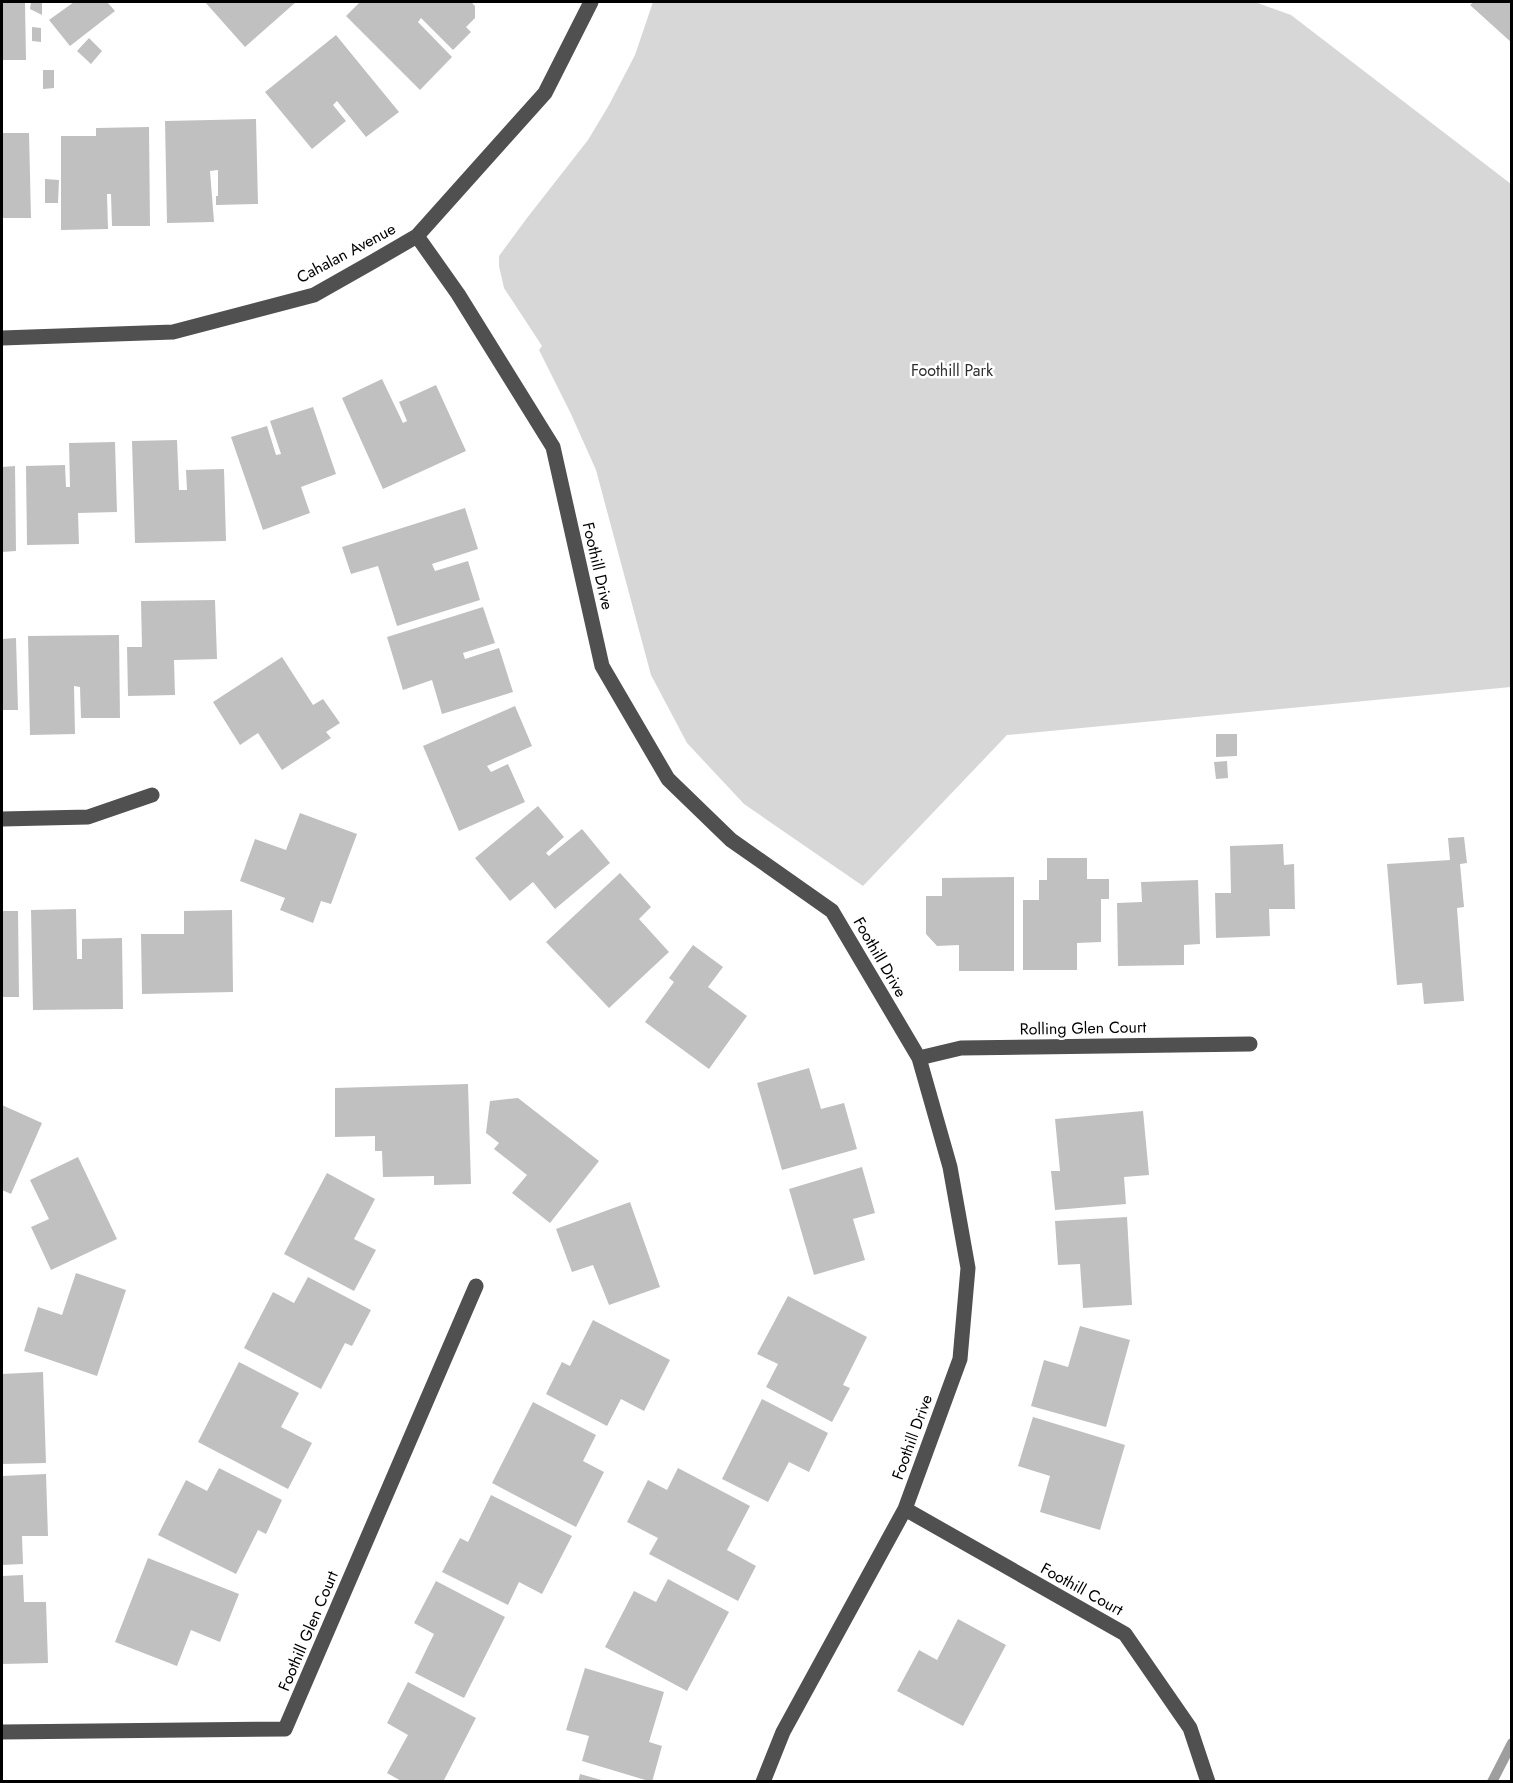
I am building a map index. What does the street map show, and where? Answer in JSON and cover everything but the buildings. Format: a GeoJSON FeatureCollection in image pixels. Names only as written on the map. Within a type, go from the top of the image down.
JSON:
{"type":"FeatureCollection","features":[{"type":"Feature","properties":{"kind":"street","name":"Cahalan Avenue"},"geometry":{"type":"LineString","coordinates":[[2,338],[173,332],[314,295],[417,236],[545,93],[591,2]]}},
{"type":"Feature","properties":{"kind":"street","name":"Foothill Drive"},"geometry":{"type":"LineString","coordinates":[[417,236],[458,294],[553,447],[602,666],[668,779],[731,840],[832,911],[919,1058],[950,1167],[968,1268],[960,1359],[905,1509],[783,1732],[763,1782]]}},
{"type":"Feature","properties":{"kind":"street"},"geometry":{"type":"LineString","coordinates":[[2,819],[88,817],[152,795]]}},
{"type":"Feature","properties":{"kind":"street","name":"Rolling Glen Court"},"geometry":{"type":"LineString","coordinates":[[919,1058],[961,1048],[1250,1044]]}},
{"type":"Feature","properties":{"kind":"street","name":"Foothill Glen Court"},"geometry":{"type":"LineString","coordinates":[[2,1732],[285,1729],[476,1286]]}},
{"type":"Feature","properties":{"kind":"street","name":"Foothill Court"},"geometry":{"type":"LineString","coordinates":[[905,1509],[1125,1634],[1190,1728],[1208,1782]]}},
{"type":"Feature","properties":{"kind":"green space","name":"Foothill Park"},"geometry":{"type":"Polygon","coordinates":[[[653,2],[1255,2],[1291,15],[1511,184],[1511,687],[1007,735],[863,886],[744,804],[687,743],[651,675],[596,470],[539,350],[542,346],[504,288],[499,266],[499,256],[588,140],[609,105],[635,55],[653,2]]]}},
{"type":"Feature","properties":{"kind":"waterway"},"geometry":{"type":"LineString","coordinates":[[1492,1782],[1512,1743]]}}]}
